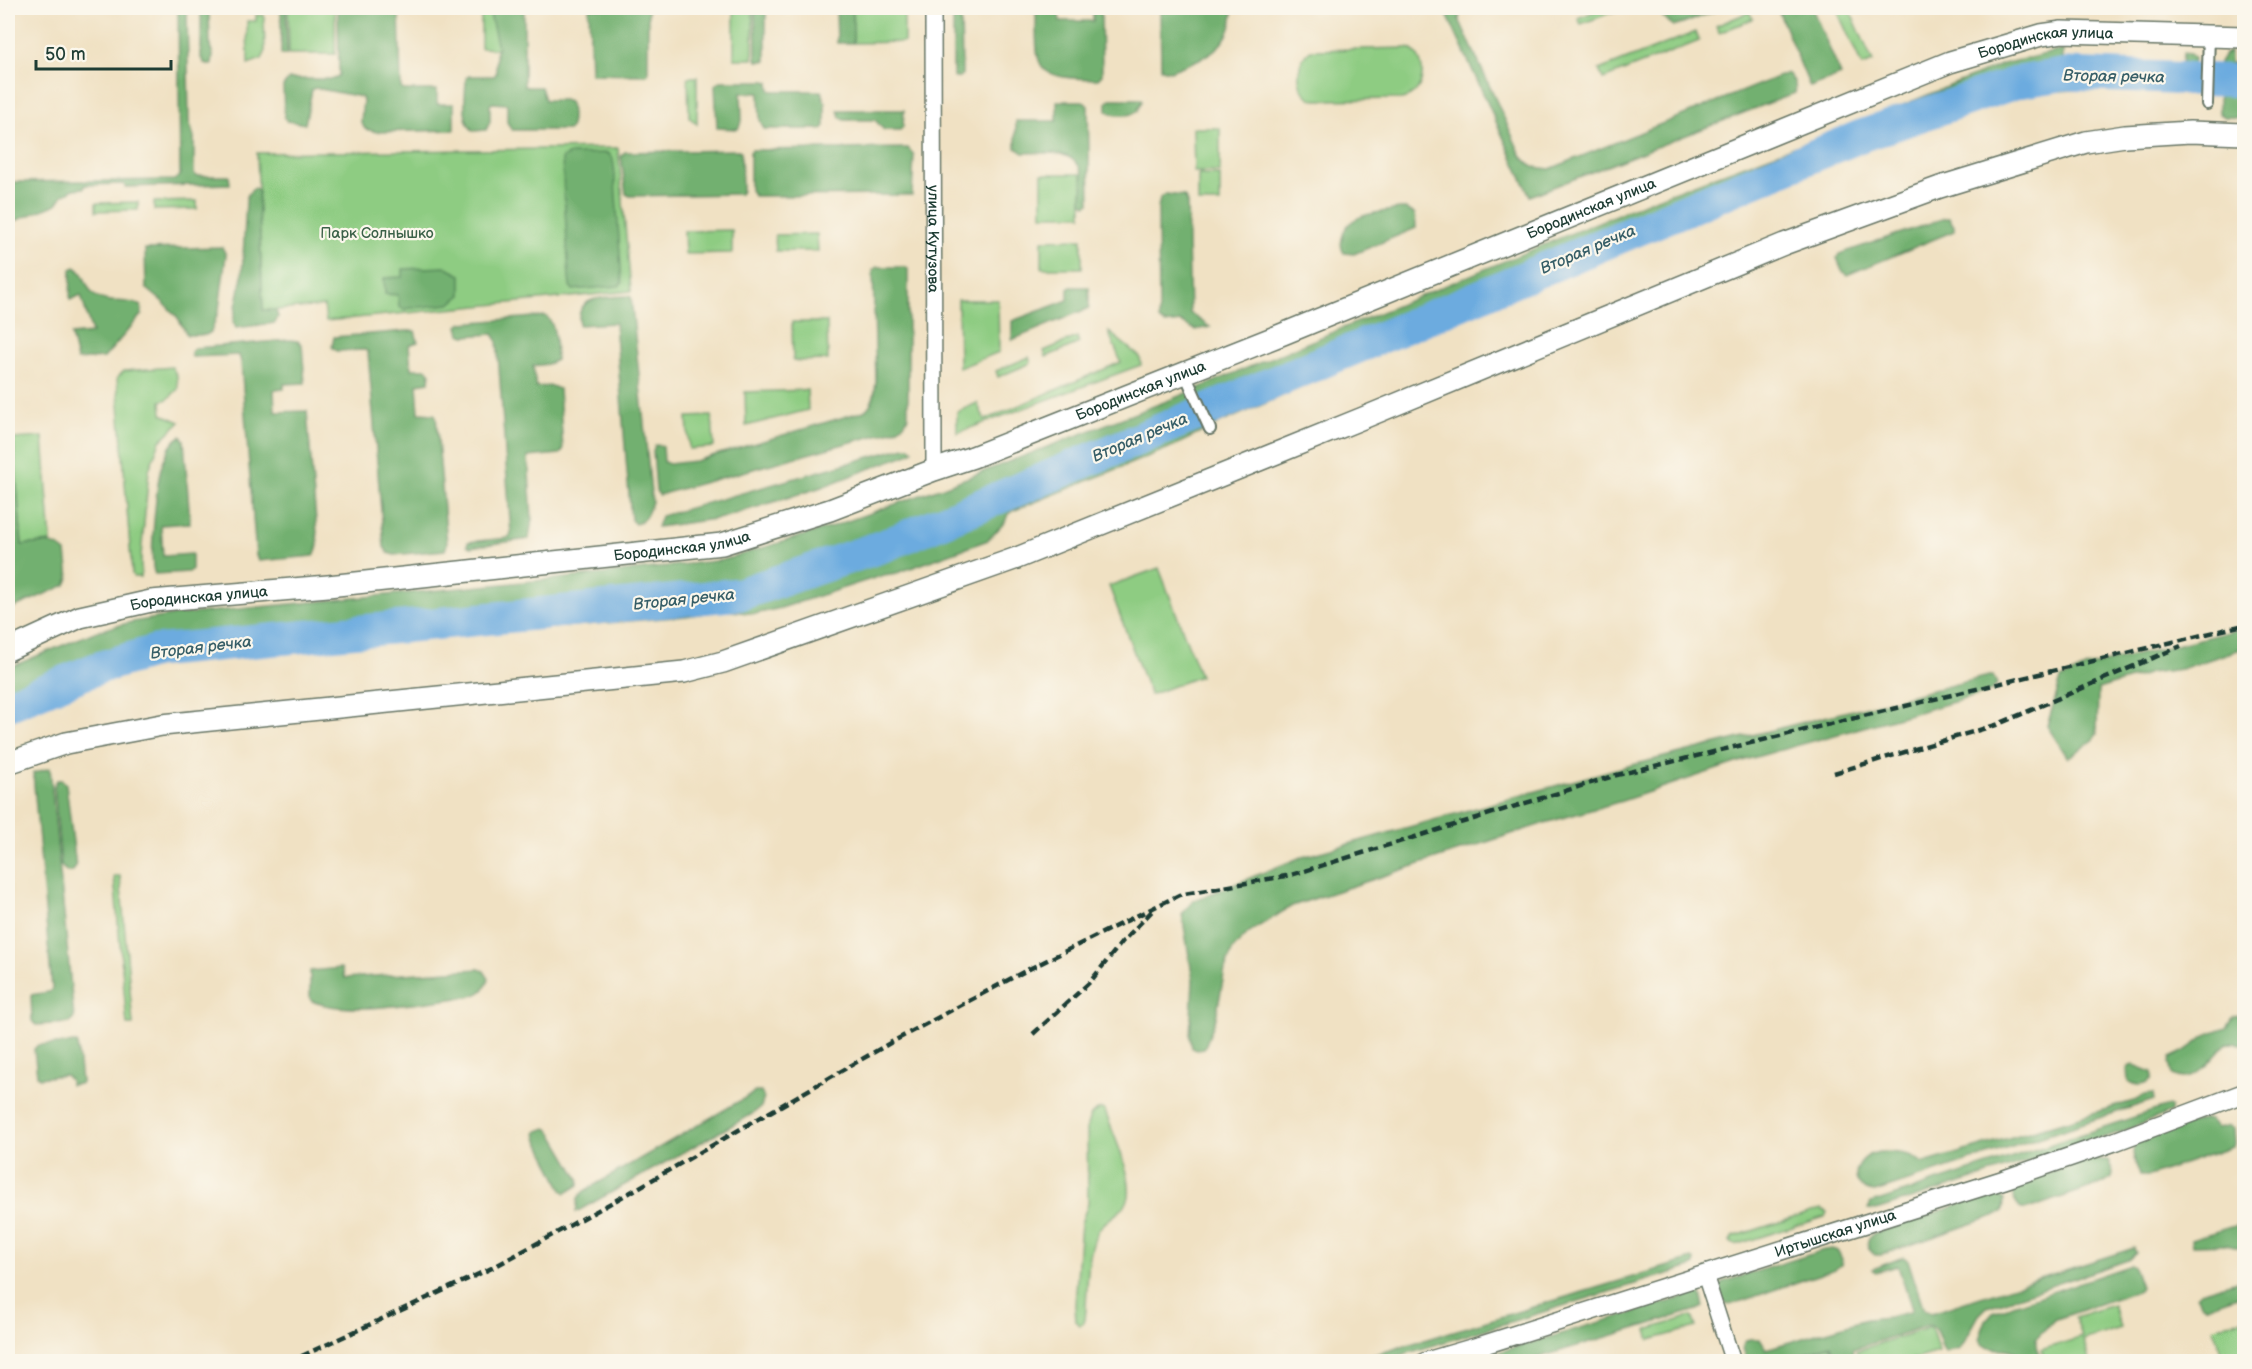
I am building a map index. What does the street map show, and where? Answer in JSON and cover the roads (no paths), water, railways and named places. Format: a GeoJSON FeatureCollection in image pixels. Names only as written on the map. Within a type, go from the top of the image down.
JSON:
{"type":"FeatureCollection","features":[{"type":"Feature","properties":{"kind":"main road","name":"Бородинская улица"},"geometry":{"type":"LineString","coordinates":[[8,650],[80,617],[151,601],[391,579],[722,544],[830,510],[1185,374],[1950,62],[2041,35],[2062,32],[2244,37]]}},
{"type":"Feature","properties":{"kind":"main road"},"geometry":{"type":"LineString","coordinates":[[8,763],[66,743],[152,726],[684,672],[723,662],[1027,554],[1784,244],[1940,187],[2086,142],[2125,136],[2190,132],[2244,134]]}},
{"type":"Feature","properties":{"kind":"street","name":"улица Кутузова"},"geometry":{"type":"LineString","coordinates":[[933,8],[934,470]]}},
{"type":"Feature","properties":{"kind":"street"},"geometry":{"type":"LineString","coordinates":[[2207,104],[2209,35]]}},
{"type":"Feature","properties":{"kind":"street"},"geometry":{"type":"LineString","coordinates":[[1185,374],[1210,429]]}},
{"type":"Feature","properties":{"kind":"street","name":"Иртышская улица"},"geometry":{"type":"LineString","coordinates":[[1425,1362],[1492,1343],[2116,1142],[2244,1093]]}},
{"type":"Feature","properties":{"kind":"street"},"geometry":{"type":"LineString","coordinates":[[1705,1275],[1733,1362]]}},
{"type":"Feature","properties":{"kind":"waterway","name":"Вторая речка"},"geometry":{"type":"LineString","coordinates":[[8,705],[98,668],[155,651],[740,594],[886,545],[1861,136],[2018,82],[2067,74],[2244,81]]}},
{"type":"Feature","properties":{"kind":"railway"},"geometry":{"type":"LineString","coordinates":[[289,1362],[494,1267],[631,1192],[890,1043],[1027,970],[1179,895],[1291,875],[1617,775],[2244,625]]}},
{"type":"Feature","properties":{"kind":"railway"},"geometry":{"type":"LineString","coordinates":[[1834,773],[1996,725],[2181,646]]}},
{"type":"Feature","properties":{"kind":"railway"},"geometry":{"type":"LineString","coordinates":[[1033,1034],[1090,982],[1122,942],[1152,911]]}},
{"type":"Feature","properties":{"kind":"park label","name":"Парк Солнышко"},"geometry":{"type":"Point","coordinates":[377,233]}}]}
